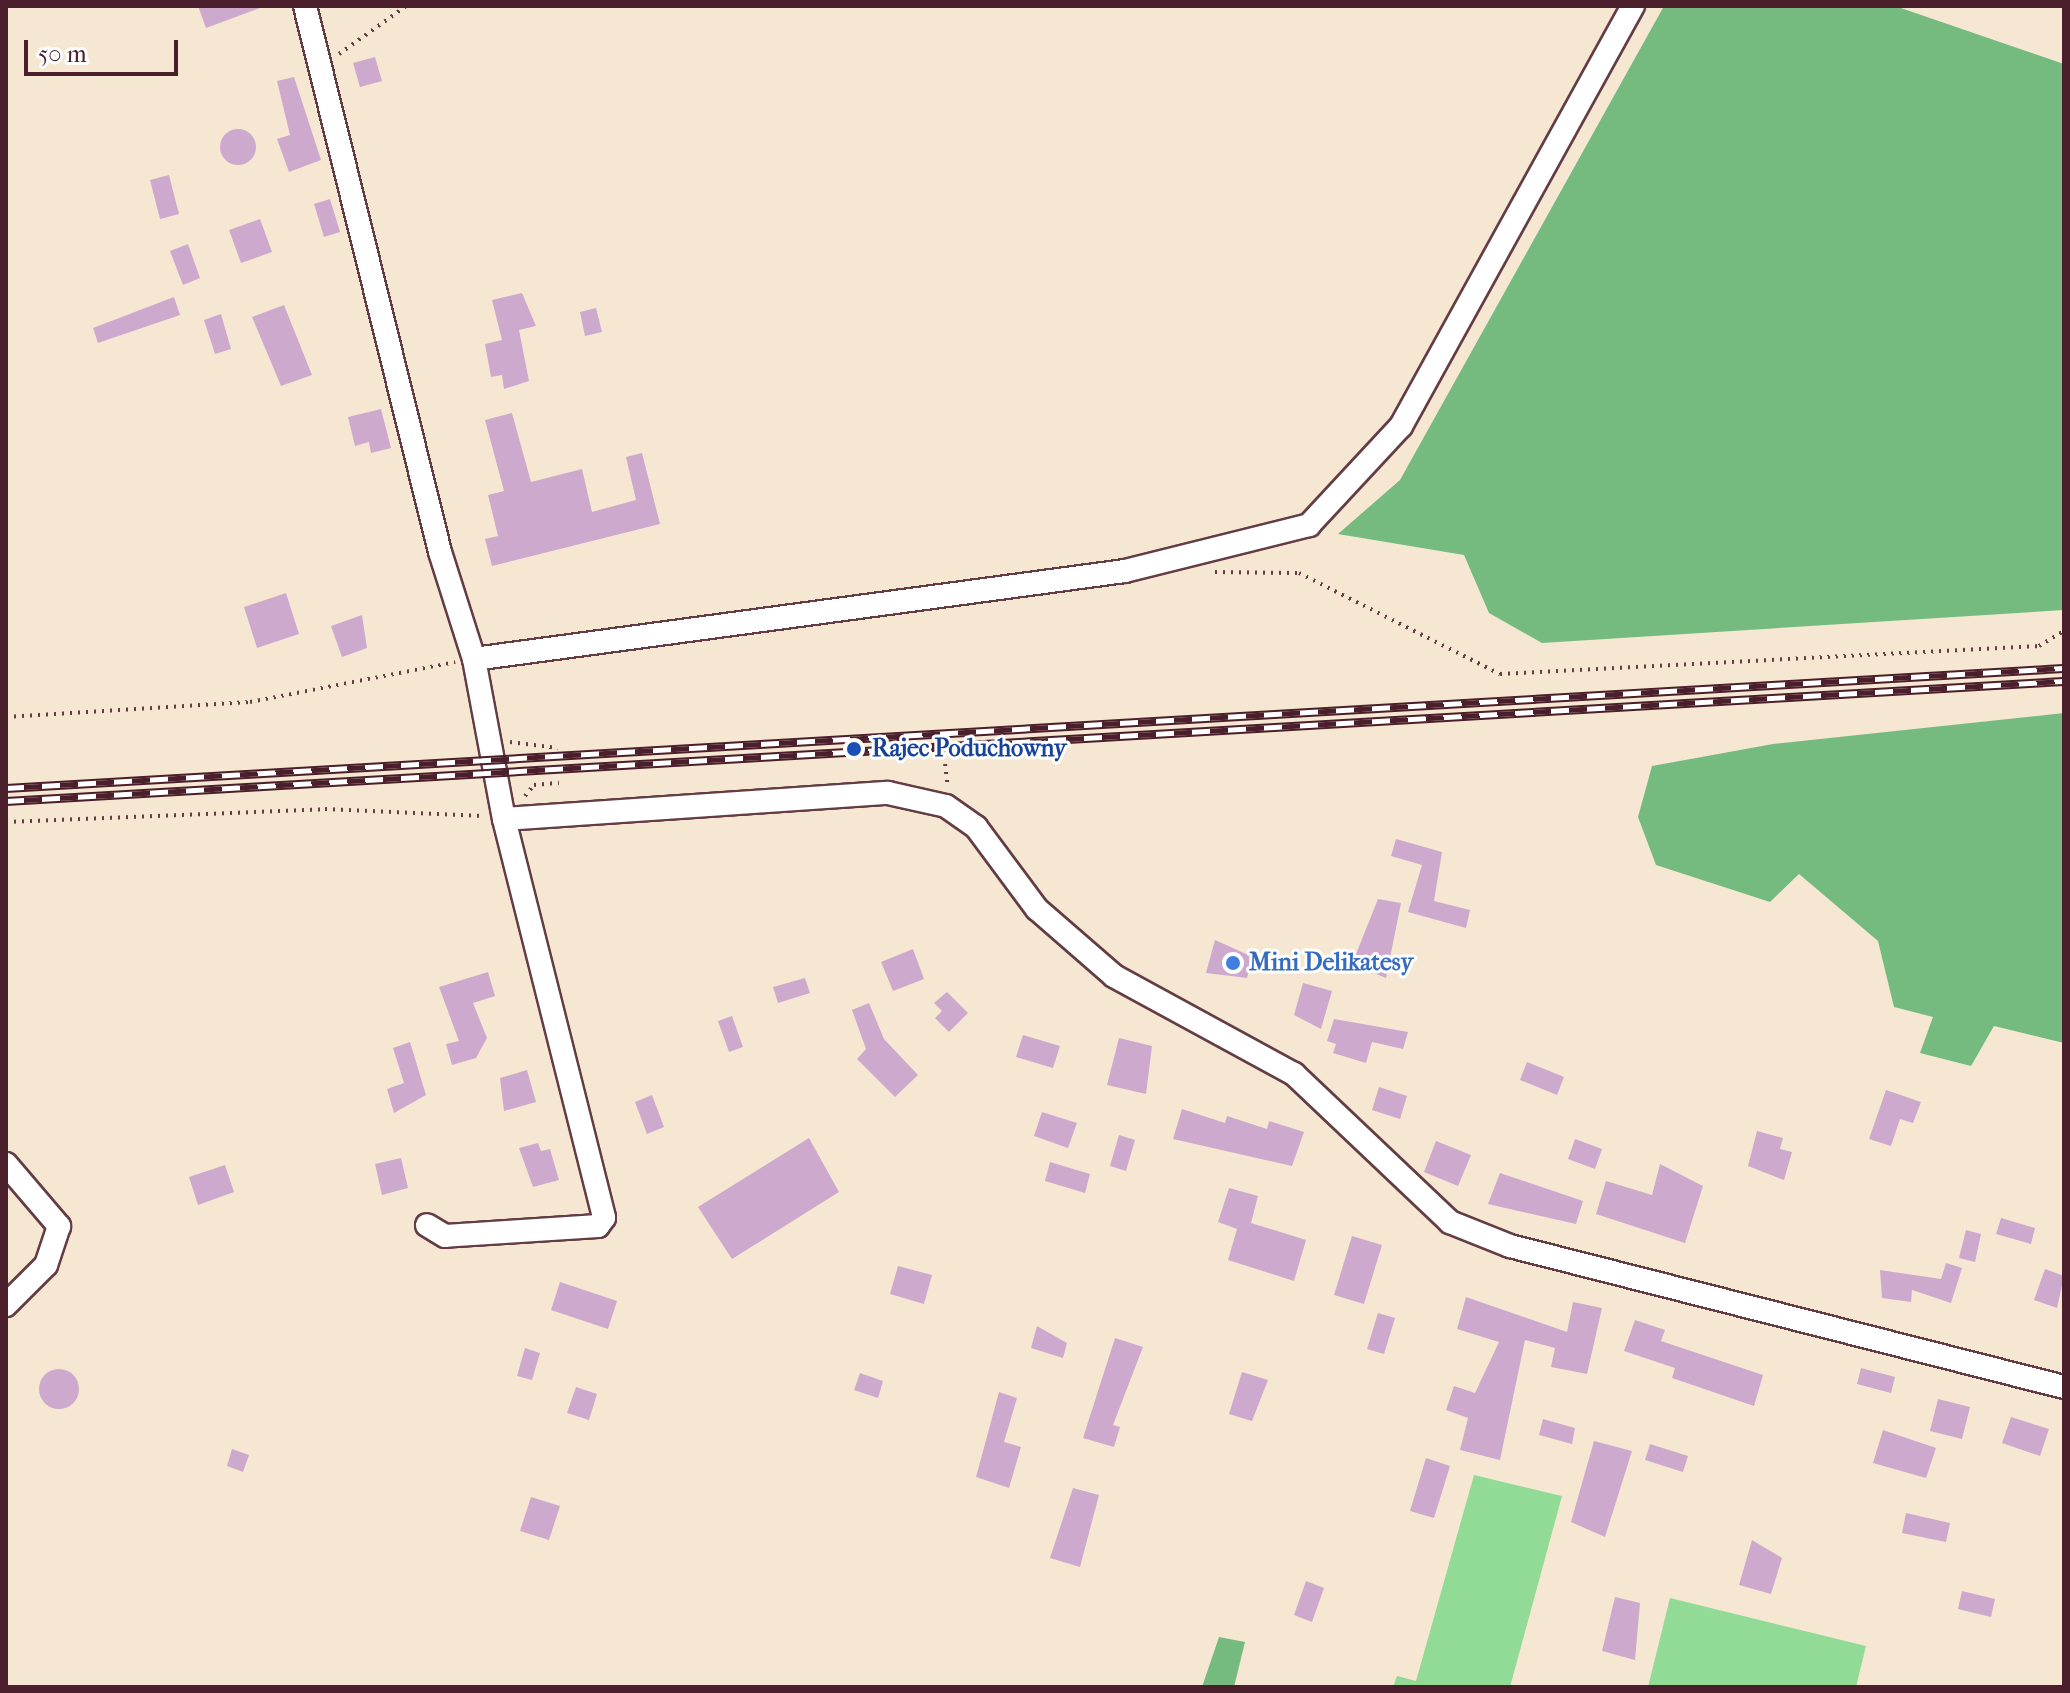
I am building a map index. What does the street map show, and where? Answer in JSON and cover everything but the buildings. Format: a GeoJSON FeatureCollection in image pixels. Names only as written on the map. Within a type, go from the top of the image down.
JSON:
{"type":"FeatureCollection","features":[{"type":"Feature","properties":{"kind":"street"},"geometry":{"type":"LineString","coordinates":[[305,6],[440,552],[474,659],[504,819],[604,1221],[445,1236],[427,1225]]}},
{"type":"Feature","properties":{"kind":"street"},"geometry":{"type":"LineString","coordinates":[[474,659],[1125,571],[1309,525],[1401,426],[1633,6]]}},
{"type":"Feature","properties":{"kind":"street"},"geometry":{"type":"LineString","coordinates":[[504,819],[888,793],[946,806],[976,827],[1037,909],[1114,976],[1294,1074],[1450,1222],[1510,1246],[2064,1387]]}},
{"type":"Feature","properties":{"kind":"street"},"geometry":{"type":"LineString","coordinates":[[6,1164],[59,1226],[46,1265],[6,1305]]}},
{"type":"Feature","properties":{"kind":"path"},"geometry":{"type":"LineString","coordinates":[[321,67],[406,6]]}},
{"type":"Feature","properties":{"kind":"path"},"geometry":{"type":"LineString","coordinates":[[1204,572],[1299,573],[1500,674],[2039,646],[2064,631]]}},
{"type":"Feature","properties":{"kind":"path"},"geometry":{"type":"LineString","coordinates":[[6,717],[250,702],[474,659]]}},
{"type":"Feature","properties":{"kind":"path"},"geometry":{"type":"LineString","coordinates":[[489,734],[530,749],[558,748]]}},
{"type":"Feature","properties":{"kind":"path"},"geometry":{"type":"LineString","coordinates":[[6,822],[325,809],[504,819]]}},
{"type":"Feature","properties":{"kind":"green space"},"geometry":{"type":"Polygon","coordinates":[[[1664,6],[1895,6],[2064,64],[2064,610],[1542,643],[1489,613],[1464,555],[1338,534],[1400,480],[1664,6]]]}},
{"type":"Feature","properties":{"kind":"green space"},"geometry":{"type":"Polygon","coordinates":[[[2064,713],[2064,1043],[1994,1026],[1971,1066],[1920,1053],[1933,1017],[1894,1007],[1878,941],[1799,874],[1770,902],[1656,865],[1638,817],[1652,766],[1773,744],[2064,713]]]}},
{"type":"Feature","properties":{"kind":"green space"},"geometry":{"type":"Polygon","coordinates":[[[1474,1475],[1562,1496],[1510,1687],[1393,1687],[1397,1676],[1416,1681],[1474,1475]]]}},
{"type":"Feature","properties":{"kind":"green space"},"geometry":{"type":"Polygon","coordinates":[[[1670,1598],[1866,1646],[1856,1687],[1648,1687],[1670,1598]]]}},
{"type":"Feature","properties":{"kind":"green space"},"geometry":{"type":"Polygon","coordinates":[[[1219,1637],[1245,1642],[1234,1687],[1202,1687],[1219,1637]]]}},
{"type":"Feature","properties":{"kind":"railway"},"geometry":{"type":"LineString","coordinates":[[6,788],[2064,668]]}},
{"type":"Feature","properties":{"kind":"railway"},"geometry":{"type":"LineString","coordinates":[[6,801],[2064,681]]}},
{"type":"Feature","properties":{"kind":"place","name":"Rajec Poduchowny"},"geometry":{"type":"Point","coordinates":[854,749]}},
{"type":"Feature","properties":{"kind":"place","name":"Mini Delikatesy"},"geometry":{"type":"Point","coordinates":[1233,963]}}]}
